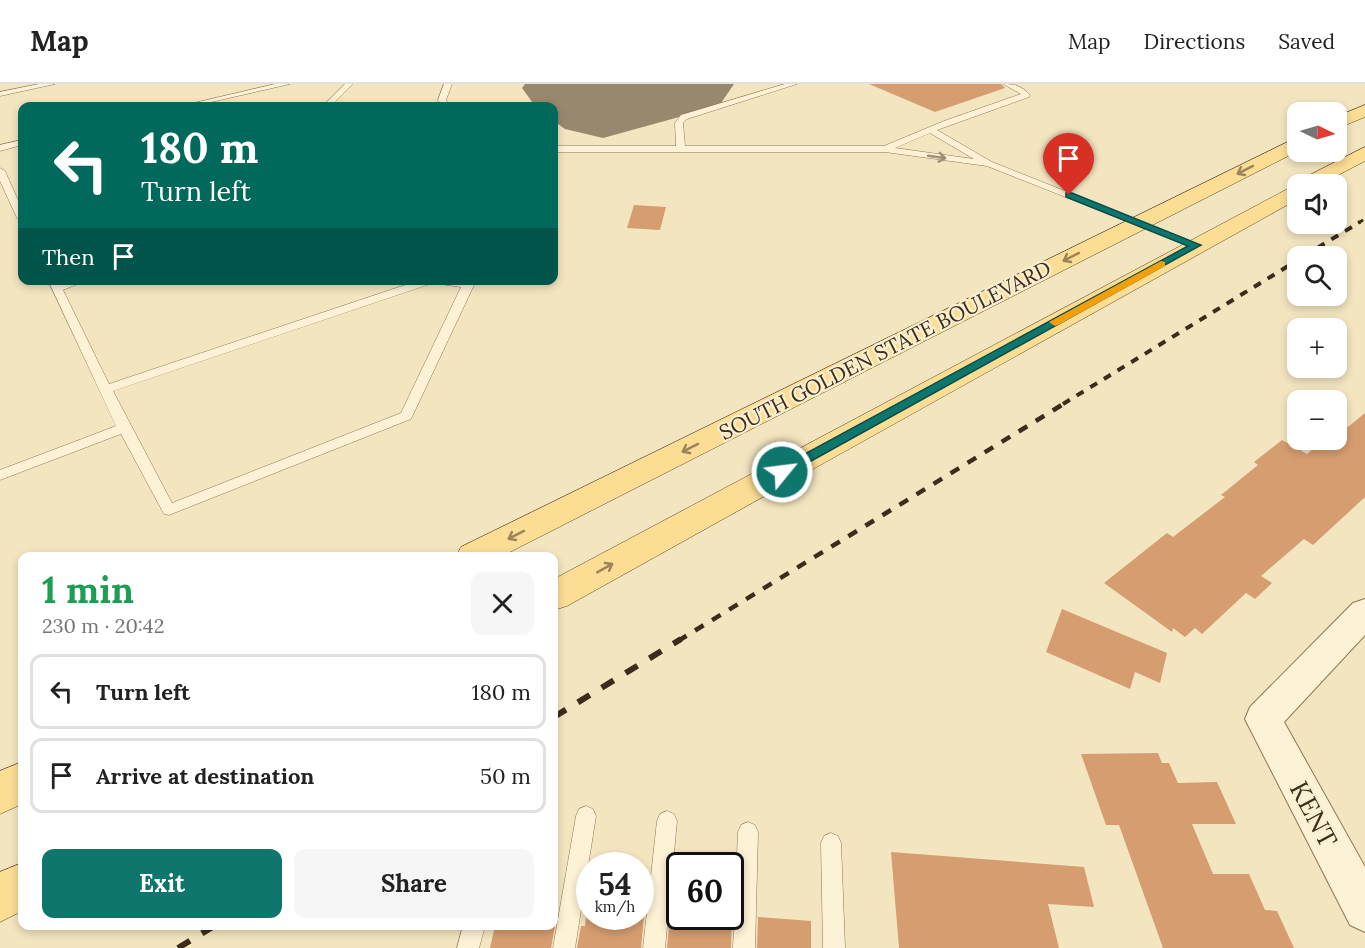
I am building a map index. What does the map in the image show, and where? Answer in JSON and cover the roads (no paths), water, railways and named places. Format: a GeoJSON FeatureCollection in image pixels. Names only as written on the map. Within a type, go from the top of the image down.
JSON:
{"type":"FeatureCollection","features":[{"type":"Feature","properties":{"kind":"main road"},"geometry":{"type":"LineString","coordinates":[[1347,119],[1365,110]]}},
{"type":"Feature","properties":{"kind":"main road","name":"SOUTH GOLDEN STATE BOULEVARD"},"geometry":{"type":"LineString","coordinates":[[481,552],[1287,149]]}},
{"type":"Feature","properties":{"kind":"main road"},"geometry":{"type":"LineString","coordinates":[[1326,174],[1365,153]]}},
{"type":"Feature","properties":{"kind":"main road"},"geometry":{"type":"LineString","coordinates":[[558,594],[1287,196]]}},
{"type":"Feature","properties":{"kind":"main road"},"geometry":{"type":"LineString","coordinates":[[0,793],[18,784]]}},
{"type":"Feature","properties":{"kind":"main road"},"geometry":{"type":"LineString","coordinates":[[0,898],[18,888]]}},
{"type":"Feature","properties":{"kind":"street","name":"KENT"},"geometry":{"type":"LineString","coordinates":[[1365,613],[1263,718],[1365,910]]}},
{"type":"Feature","properties":{"kind":"lane"},"geometry":{"type":"LineString","coordinates":[[0,94],[51,84]]}},
{"type":"Feature","properties":{"kind":"lane"},"geometry":{"type":"LineString","coordinates":[[203,102],[286,84]]}},
{"type":"Feature","properties":{"kind":"lane"},"geometry":{"type":"LineString","coordinates":[[331,102],[349,84]]}},
{"type":"Feature","properties":{"kind":"lane"},"geometry":{"type":"LineString","coordinates":[[443,102],[448,84]]}},
{"type":"Feature","properties":{"kind":"lane"},"geometry":{"type":"LineString","coordinates":[[681,150],[680,123],[684,117],[793,84]]}},
{"type":"Feature","properties":{"kind":"lane"},"geometry":{"type":"LineString","coordinates":[[885,149],[1026,95],[1020,89],[1007,84]]}},
{"type":"Feature","properties":{"kind":"lane"},"geometry":{"type":"LineString","coordinates":[[931,130],[989,165],[1196,245]]}},
{"type":"Feature","properties":{"kind":"lane"},"geometry":{"type":"LineString","coordinates":[[0,148],[18,144]]}},
{"type":"Feature","properties":{"kind":"lane"},"geometry":{"type":"LineString","coordinates":[[558,149],[885,149],[989,165]]}},
{"type":"Feature","properties":{"kind":"lane"},"geometry":{"type":"LineString","coordinates":[[0,171],[18,206]]}},
{"type":"Feature","properties":{"kind":"lane"},"geometry":{"type":"LineString","coordinates":[[55,285],[124,428],[169,510],[406,417],[468,285]]}},
{"type":"Feature","properties":{"kind":"lane"},"geometry":{"type":"LineString","coordinates":[[106,389],[417,285]]}},
{"type":"Feature","properties":{"kind":"lane"},"geometry":{"type":"LineString","coordinates":[[0,475],[124,428]]}},
{"type":"Feature","properties":{"kind":"lane"},"geometry":{"type":"LineString","coordinates":[[564,948],[586,816]]}},
{"type":"Feature","properties":{"kind":"lane"},"geometry":{"type":"LineString","coordinates":[[654,948],[667,821]]}},
{"type":"Feature","properties":{"kind":"lane"},"geometry":{"type":"LineString","coordinates":[[744,948],[748,832]]}},
{"type":"Feature","properties":{"kind":"lane"},"geometry":{"type":"LineString","coordinates":[[831,843],[834,948]]}},
{"type":"Feature","properties":{"kind":"lane"},"geometry":{"type":"LineString","coordinates":[[468,948],[473,930]]}},
{"type":"Feature","properties":{"kind":"railway"},"geometry":{"type":"LineString","coordinates":[[1358,223],[1365,219]]}},
{"type":"Feature","properties":{"kind":"railway"},"geometry":{"type":"LineString","coordinates":[[1320,246],[1360,222]]}},
{"type":"Feature","properties":{"kind":"railway"},"geometry":{"type":"LineString","coordinates":[[1063,404],[1287,267]]}},
{"type":"Feature","properties":{"kind":"railway"},"geometry":{"type":"LineString","coordinates":[[678,641],[1065,403]]}},
{"type":"Feature","properties":{"kind":"railway"},"geometry":{"type":"LineString","coordinates":[[558,715],[681,639]]}},
{"type":"Feature","properties":{"kind":"railway"},"geometry":{"type":"LineString","coordinates":[[178,948],[207,930]]}}]}
